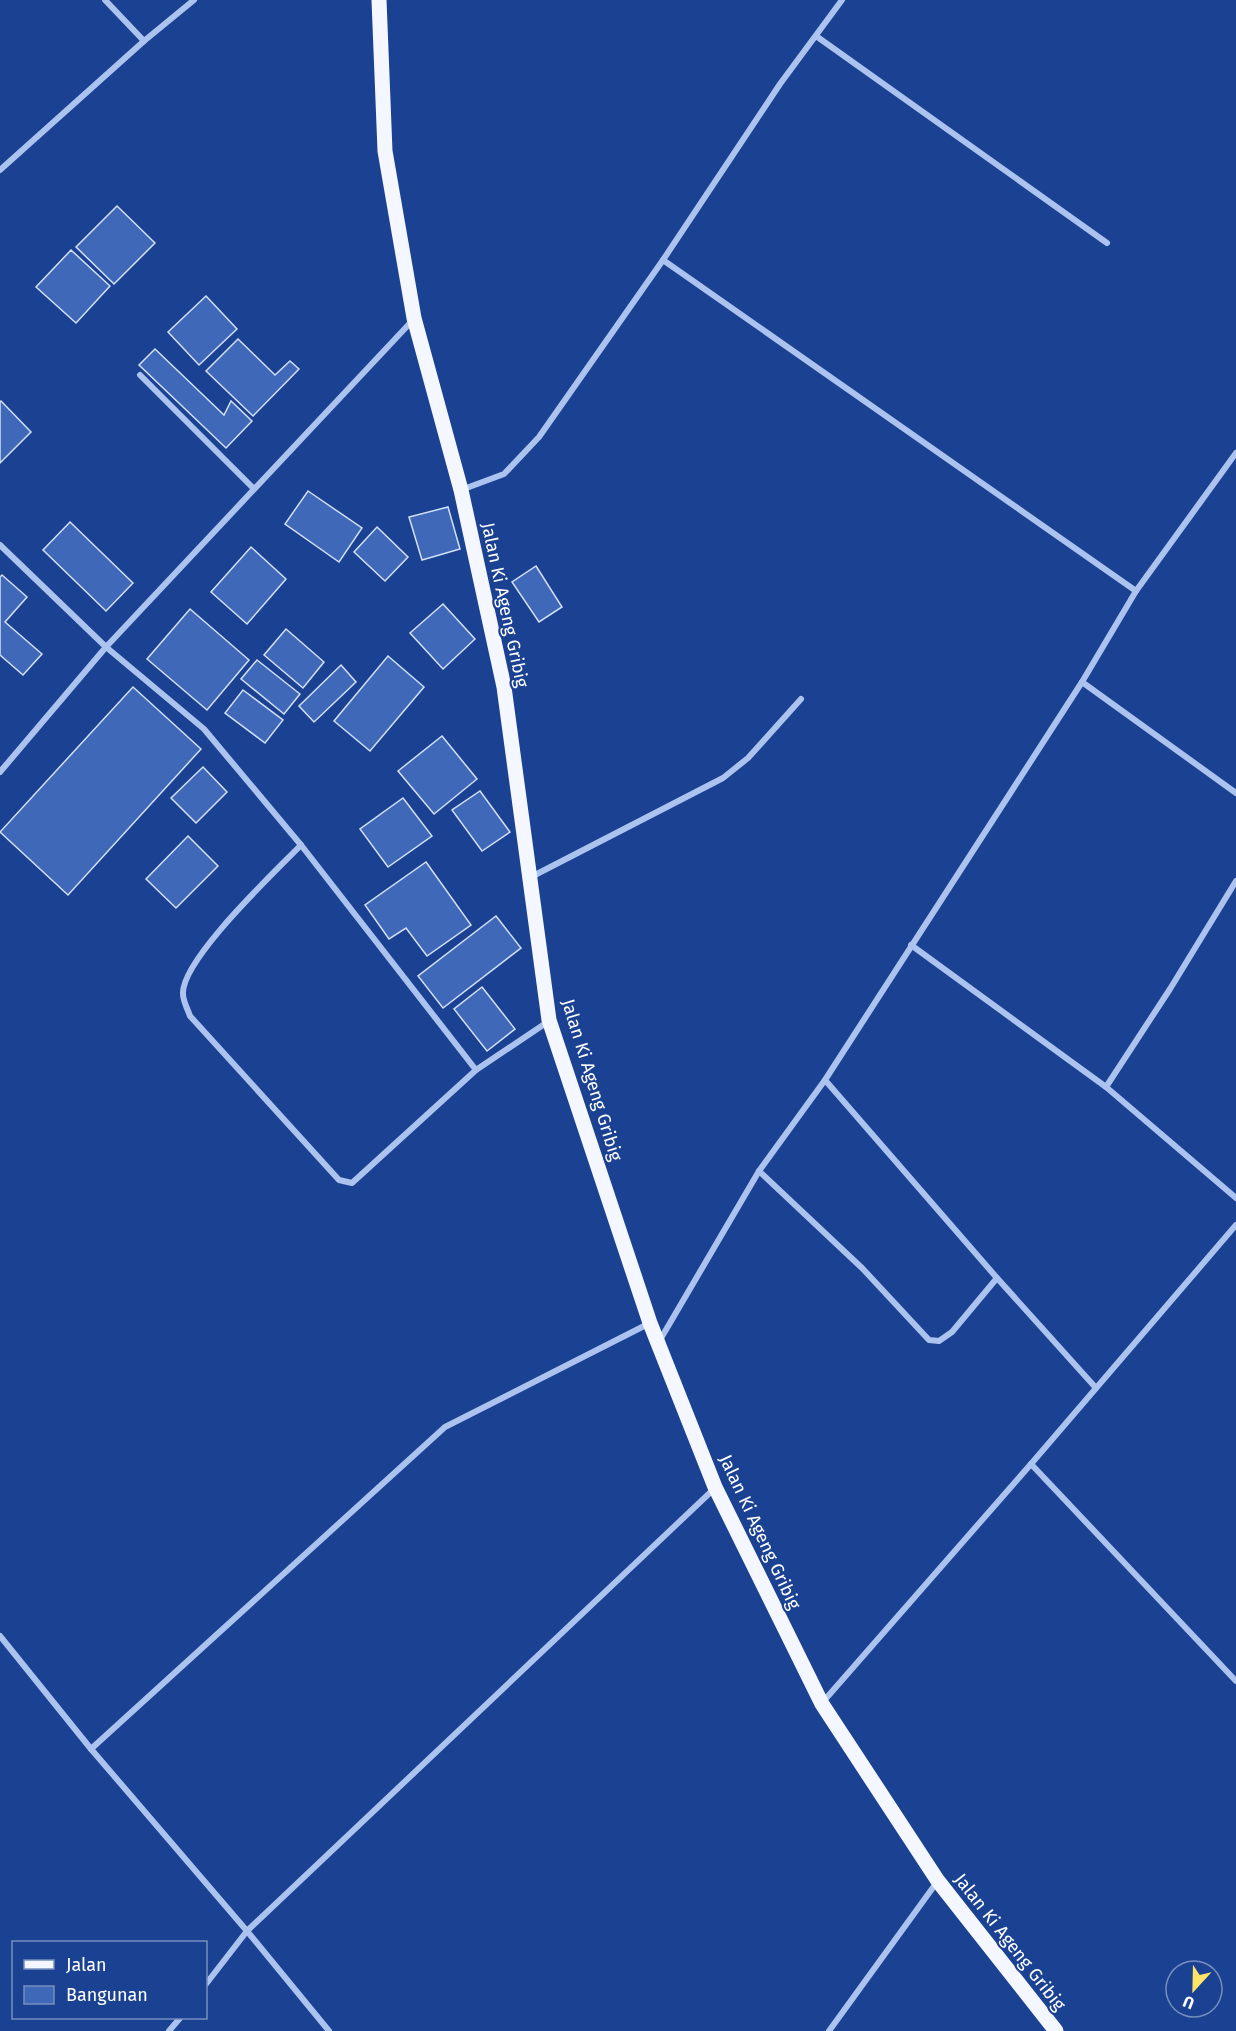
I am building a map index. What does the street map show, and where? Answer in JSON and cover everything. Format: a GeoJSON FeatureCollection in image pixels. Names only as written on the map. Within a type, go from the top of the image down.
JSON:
{"type":"FeatureCollection","features":[{"type":"Feature","properties":{"kind":"main road","name":"Jalan Ki Ageng Gribig"},"geometry":{"type":"LineString","coordinates":[[379,0],[385,151],[414,318],[461,490],[504,687],[549,1020],[650,1323],[715,1487],[822,1704],[938,1881],[1056,2031]]}},
{"type":"Feature","properties":{"kind":"street"},"geometry":{"type":"LineString","coordinates":[[105,0],[144,42]]}},
{"type":"Feature","properties":{"kind":"street"},"geometry":{"type":"LineString","coordinates":[[0,170],[194,0]]}},
{"type":"Feature","properties":{"kind":"street"},"geometry":{"type":"LineString","coordinates":[[461,490],[504,474],[539,436],[663,260],[780,84],[842,0]]}},
{"type":"Feature","properties":{"kind":"street"},"geometry":{"type":"LineString","coordinates":[[816,36],[1107,243]]}},
{"type":"Feature","properties":{"kind":"street"},"geometry":{"type":"LineString","coordinates":[[663,260],[1136,591]]}},
{"type":"Feature","properties":{"kind":"street"},"geometry":{"type":"LineString","coordinates":[[0,772],[106,647],[414,318]]}},
{"type":"Feature","properties":{"kind":"street"},"geometry":{"type":"LineString","coordinates":[[140,375],[254,489]]}},
{"type":"Feature","properties":{"kind":"street"},"geometry":{"type":"LineString","coordinates":[[659,1342],[759,1171],[825,1080],[1082,682],[1136,591],[1236,453]]}},
{"type":"Feature","properties":{"kind":"street"},"geometry":{"type":"LineString","coordinates":[[0,545],[106,647],[204,729],[302,845],[476,1070]]}},
{"type":"Feature","properties":{"kind":"street"},"geometry":{"type":"LineString","coordinates":[[1082,682],[1236,793]]}},
{"type":"Feature","properties":{"kind":"street"},"geometry":{"type":"LineString","coordinates":[[530,877],[723,778],[748,758],[801,699]]}},
{"type":"Feature","properties":{"kind":"street"},"geometry":{"type":"LineString","coordinates":[[302,845],[210,941],[189,970],[183,994],[190,1016],[339,1180],[352,1183],[476,1070],[549,1020]]}},
{"type":"Feature","properties":{"kind":"street"},"geometry":{"type":"LineString","coordinates":[[1106,1087],[1236,881]]}},
{"type":"Feature","properties":{"kind":"street"},"geometry":{"type":"LineString","coordinates":[[911,945],[1106,1087],[1236,1198]]}},
{"type":"Feature","properties":{"kind":"street"},"geometry":{"type":"LineString","coordinates":[[825,1080],[1096,1388]]}},
{"type":"Feature","properties":{"kind":"street"},"geometry":{"type":"LineString","coordinates":[[759,1171],[862,1268],[929,1340],[939,1341],[952,1332],[997,1278]]}},
{"type":"Feature","properties":{"kind":"street"},"geometry":{"type":"LineString","coordinates":[[822,1704],[1236,1225]]}},
{"type":"Feature","properties":{"kind":"street"},"geometry":{"type":"LineString","coordinates":[[91,1749],[445,1427],[650,1323]]}},
{"type":"Feature","properties":{"kind":"street"},"geometry":{"type":"LineString","coordinates":[[1031,1464],[1236,1681]]}},
{"type":"Feature","properties":{"kind":"street"},"geometry":{"type":"LineString","coordinates":[[207,1983],[247,1931],[715,1487]]}},
{"type":"Feature","properties":{"kind":"street"},"geometry":{"type":"LineString","coordinates":[[0,1636],[91,1749],[247,1931],[329,2031]]}},
{"type":"Feature","properties":{"kind":"street"},"geometry":{"type":"LineString","coordinates":[[829,2031],[938,1881]]}},
{"type":"Feature","properties":{"kind":"street"},"geometry":{"type":"LineString","coordinates":[[169,2031],[179,2019]]}},
{"type":"Feature","properties":{"kind":"building"},"geometry":{"type":"Polygon","coordinates":[[[117,206],[155,243],[114,284],[76,247],[117,206]]]}},
{"type":"Feature","properties":{"kind":"building"},"geometry":{"type":"Polygon","coordinates":[[[71,250],[110,286],[76,323],[36,287],[71,250]]]}},
{"type":"Feature","properties":{"kind":"building"},"geometry":{"type":"Polygon","coordinates":[[[206,296],[237,329],[199,365],[168,332],[206,296]]]}},
{"type":"Feature","properties":{"kind":"building"},"geometry":{"type":"Polygon","coordinates":[[[238,339],[275,375],[290,361],[299,369],[253,416],[206,371],[238,339]]]}},
{"type":"Feature","properties":{"kind":"building"},"geometry":{"type":"Polygon","coordinates":[[[155,349],[224,415],[231,401],[252,421],[226,448],[139,365],[155,349]]]}},
{"type":"Feature","properties":{"kind":"building"},"geometry":{"type":"Polygon","coordinates":[[[0,402],[31,432],[0,463],[0,402]]]}},
{"type":"Feature","properties":{"kind":"building"},"geometry":{"type":"Polygon","coordinates":[[[308,491],[362,528],[339,562],[285,524],[308,491]]]}},
{"type":"Feature","properties":{"kind":"building"},"geometry":{"type":"Polygon","coordinates":[[[448,507],[460,549],[422,560],[409,517],[448,507]]]}},
{"type":"Feature","properties":{"kind":"building"},"geometry":{"type":"Polygon","coordinates":[[[70,522],[133,583],[106,611],[43,550],[70,522]]]}},
{"type":"Feature","properties":{"kind":"building"},"geometry":{"type":"Polygon","coordinates":[[[377,527],[408,557],[385,581],[354,552],[377,527]]]}},
{"type":"Feature","properties":{"kind":"building"},"geometry":{"type":"Polygon","coordinates":[[[251,547],[286,579],[247,624],[211,592],[251,547]]]}},
{"type":"Feature","properties":{"kind":"building"},"geometry":{"type":"Polygon","coordinates":[[[536,566],[562,607],[539,622],[512,582],[536,566]]]}},
{"type":"Feature","properties":{"kind":"building"},"geometry":{"type":"Polygon","coordinates":[[[2,575],[27,597],[5,622],[42,654],[23,675],[0,655],[0,577],[2,575]]]}},
{"type":"Feature","properties":{"kind":"building"},"geometry":{"type":"Polygon","coordinates":[[[443,604],[475,639],[443,669],[410,633],[443,604]]]}},
{"type":"Feature","properties":{"kind":"building"},"geometry":{"type":"Polygon","coordinates":[[[190,609],[249,660],[207,710],[147,659],[190,609]]]}},
{"type":"Feature","properties":{"kind":"building"},"geometry":{"type":"Polygon","coordinates":[[[286,629],[324,662],[303,688],[264,655],[286,629]]]}},
{"type":"Feature","properties":{"kind":"building"},"geometry":{"type":"Polygon","coordinates":[[[388,656],[424,687],[370,751],[334,721],[388,656]]]}},
{"type":"Feature","properties":{"kind":"building"},"geometry":{"type":"Polygon","coordinates":[[[257,660],[300,694],[284,714],[241,679],[257,660]]]}},
{"type":"Feature","properties":{"kind":"building"},"geometry":{"type":"Polygon","coordinates":[[[341,665],[356,682],[314,722],[299,706],[341,665]]]}},
{"type":"Feature","properties":{"kind":"building"},"geometry":{"type":"Polygon","coordinates":[[[133,687],[201,749],[68,895],[0,832],[133,687]]]}},
{"type":"Feature","properties":{"kind":"building"},"geometry":{"type":"Polygon","coordinates":[[[243,690],[283,720],[265,743],[225,713],[243,690]]]}},
{"type":"Feature","properties":{"kind":"building"},"geometry":{"type":"Polygon","coordinates":[[[442,736],[477,779],[434,814],[398,771],[442,736]]]}},
{"type":"Feature","properties":{"kind":"building"},"geometry":{"type":"Polygon","coordinates":[[[203,767],[227,792],[196,823],[171,798],[203,767]]]}},
{"type":"Feature","properties":{"kind":"building"},"geometry":{"type":"Polygon","coordinates":[[[480,791],[510,832],[482,851],[452,810],[480,791]]]}},
{"type":"Feature","properties":{"kind":"building"},"geometry":{"type":"Polygon","coordinates":[[[403,798],[432,836],[388,867],[360,829],[403,798]]]}},
{"type":"Feature","properties":{"kind":"building"},"geometry":{"type":"Polygon","coordinates":[[[188,836],[218,866],[176,908],[146,879],[188,836]]]}},
{"type":"Feature","properties":{"kind":"building"},"geometry":{"type":"Polygon","coordinates":[[[426,862],[471,925],[427,956],[406,928],[389,939],[365,905],[426,862]]]}},
{"type":"Feature","properties":{"kind":"building"},"geometry":{"type":"Polygon","coordinates":[[[496,916],[521,948],[443,1008],[418,976],[496,916]]]}},
{"type":"Feature","properties":{"kind":"building"},"geometry":{"type":"Polygon","coordinates":[[[482,987],[515,1029],[487,1051],[454,1009],[482,987]]]}}]}
